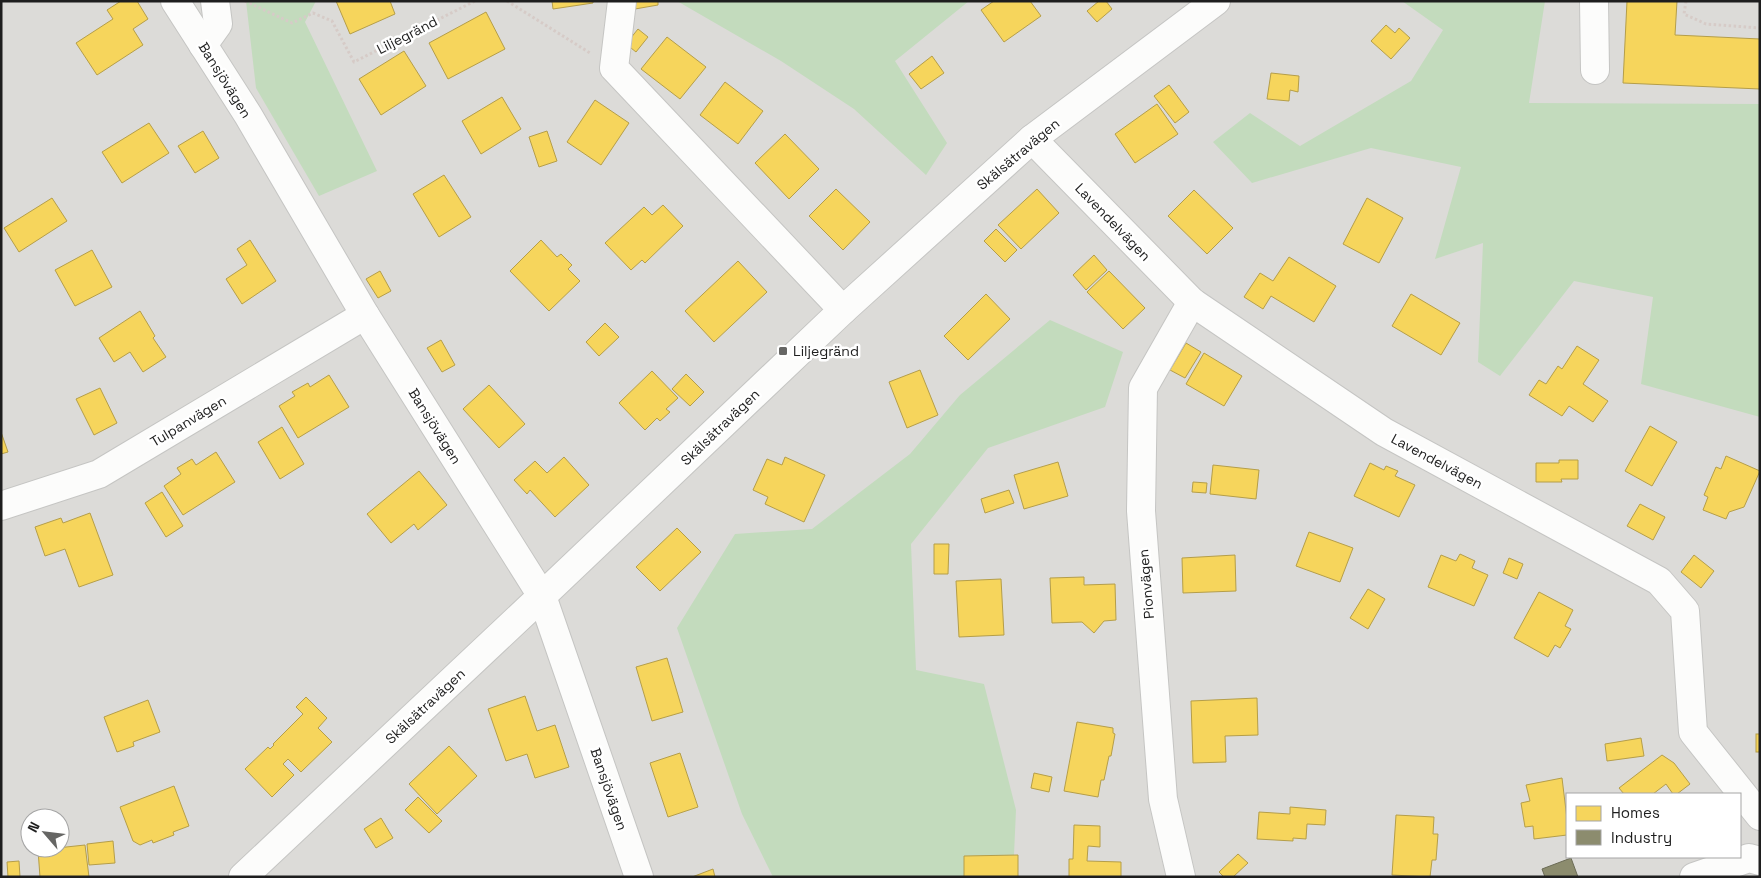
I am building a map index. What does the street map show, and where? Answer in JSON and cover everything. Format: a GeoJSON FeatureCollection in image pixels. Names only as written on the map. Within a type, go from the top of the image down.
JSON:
{"type":"FeatureCollection","features":[{"type":"Feature","properties":{"kind":"street","name":"Bansjövägen"},"geometry":{"type":"LineString","coordinates":[[175,1],[248,115],[365,315],[542,596],[639,877]]}},
{"type":"Feature","properties":{"kind":"street"},"geometry":{"type":"LineString","coordinates":[[203,45],[218,24],[214,1]]}},
{"type":"Feature","properties":{"kind":"street"},"geometry":{"type":"LineString","coordinates":[[622,1],[614,68],[843,310]]}},
{"type":"Feature","properties":{"kind":"street","name":"Skälsätravägen"},"geometry":{"type":"LineString","coordinates":[[243,877],[843,310],[1032,139],[1216,1]]}},
{"type":"Feature","properties":{"kind":"street"},"geometry":{"type":"LineString","coordinates":[[1594,1],[1595,70]]}},
{"type":"Feature","properties":{"kind":"street","name":"Lavendelvägen"},"geometry":{"type":"LineString","coordinates":[[1032,139],[1192,302],[1384,432],[1659,581],[1685,611],[1693,732],[1760,816],[1754,860]]}},
{"type":"Feature","properties":{"kind":"street","name":"Pionvägen"},"geometry":{"type":"LineString","coordinates":[[1181,877],[1163,799],[1140,511],[1143,388],[1192,302]]}},
{"type":"Feature","properties":{"kind":"street","name":"Tulpanvägen"},"geometry":{"type":"LineString","coordinates":[[1,506],[99,474],[365,315]]}},
{"type":"Feature","properties":{"kind":"street"},"geometry":{"type":"LineString","coordinates":[[1694,877],[1754,860]]}},
{"type":"Feature","properties":{"kind":"path","name":"Liljegränd"},"geometry":{"type":"LineString","coordinates":[[245,1],[292,23],[313,13],[332,21],[354,62],[475,1]]}},
{"type":"Feature","properties":{"kind":"path"},"geometry":{"type":"LineString","coordinates":[[507,1],[614,68]]}},
{"type":"Feature","properties":{"kind":"path"},"geometry":{"type":"LineString","coordinates":[[1686,1],[1684,14],[1706,24],[1760,28]]}},
{"type":"Feature","properties":{"kind":"shaded area"},"geometry":{"type":"Polygon","coordinates":[[[1,1],[1760,1],[1760,877],[1,877],[1,1]]]}},
{"type":"Feature","properties":{"kind":"green space"},"geometry":{"type":"Polygon","coordinates":[[[246,1],[316,1],[305,22],[377,171],[319,196],[256,88],[246,1]]]}},
{"type":"Feature","properties":{"kind":"green space"},"geometry":{"type":"Polygon","coordinates":[[[677,1],[969,1],[895,61],[947,143],[926,175],[854,109],[781,61],[677,1]]]}},
{"type":"Feature","properties":{"kind":"green space"},"geometry":{"type":"Polygon","coordinates":[[[1402,1],[1545,1],[1529,103],[1760,104],[1760,417],[1641,384],[1653,297],[1574,281],[1500,376],[1478,362],[1483,243],[1435,259],[1461,167],[1371,148],[1252,183],[1213,142],[1250,113],[1300,146],[1411,81],[1443,30],[1402,1]]]}},
{"type":"Feature","properties":{"kind":"green space"},"geometry":{"type":"Polygon","coordinates":[[[1050,320],[1123,352],[1105,407],[988,448],[911,544],[916,670],[984,684],[1016,810],[1013,877],[773,877],[742,814],[677,628],[735,534],[812,529],[910,454],[960,395],[1050,320]]]}},
{"type":"Feature","properties":{"kind":"building: Homes"},"geometry":{"type":"Polygon","coordinates":[[[121,1],[137,1],[148,19],[133,29],[143,45],[97,75],[76,43],[113,19],[107,10],[121,1]]]}},
{"type":"Feature","properties":{"kind":"building: Homes"},"geometry":{"type":"Polygon","coordinates":[[[336,1],[390,1],[395,14],[350,34],[336,1]]]}},
{"type":"Feature","properties":{"kind":"building: Homes"},"geometry":{"type":"Polygon","coordinates":[[[552,1],[593,1],[593,3],[553,9],[552,1]]]}},
{"type":"Feature","properties":{"kind":"building: Homes"},"geometry":{"type":"Polygon","coordinates":[[[634,1],[658,1],[658,5],[635,9],[634,1]]]}},
{"type":"Feature","properties":{"kind":"building: Homes"},"geometry":{"type":"Polygon","coordinates":[[[994,1],[1030,1],[1041,16],[1004,42],[981,10],[994,1]]]}},
{"type":"Feature","properties":{"kind":"building: Homes"},"geometry":{"type":"Polygon","coordinates":[[[1099,1],[1106,1],[1112,9],[1097,22],[1087,11],[1099,1]]]}},
{"type":"Feature","properties":{"kind":"building: Homes"},"geometry":{"type":"Polygon","coordinates":[[[1627,1],[1677,1],[1675,35],[1760,39],[1760,89],[1623,83],[1627,1]]]}},
{"type":"Feature","properties":{"kind":"building: Homes"},"geometry":{"type":"Polygon","coordinates":[[[486,12],[505,49],[448,79],[429,43],[486,12]]]}},
{"type":"Feature","properties":{"kind":"building: Homes"},"geometry":{"type":"Polygon","coordinates":[[[1386,25],[1395,33],[1399,28],[1410,38],[1391,59],[1371,41],[1386,25]]]}},
{"type":"Feature","properties":{"kind":"building: Homes"},"geometry":{"type":"Polygon","coordinates":[[[638,29],[648,37],[636,52],[626,44],[638,29]]]}},
{"type":"Feature","properties":{"kind":"building: Homes"},"geometry":{"type":"Polygon","coordinates":[[[667,37],[706,67],[680,99],[641,69],[667,37]]]}},
{"type":"Feature","properties":{"kind":"building: Homes"},"geometry":{"type":"Polygon","coordinates":[[[404,51],[426,86],[381,115],[359,79],[404,51]]]}},
{"type":"Feature","properties":{"kind":"building: Homes"},"geometry":{"type":"Polygon","coordinates":[[[932,56],[944,73],[921,89],[909,74],[932,56]]]}},
{"type":"Feature","properties":{"kind":"building: Homes"},"geometry":{"type":"Polygon","coordinates":[[[1271,73],[1299,76],[1298,92],[1290,90],[1289,101],[1267,99],[1271,73]]]}},
{"type":"Feature","properties":{"kind":"building: Homes"},"geometry":{"type":"Polygon","coordinates":[[[725,82],[763,111],[738,144],[700,115],[725,82]]]}},
{"type":"Feature","properties":{"kind":"building: Homes"},"geometry":{"type":"Polygon","coordinates":[[[1169,85],[1189,112],[1175,123],[1154,96],[1169,85]]]}},
{"type":"Feature","properties":{"kind":"building: Homes"},"geometry":{"type":"Polygon","coordinates":[[[502,97],[521,129],[481,154],[462,121],[502,97]]]}},
{"type":"Feature","properties":{"kind":"building: Homes"},"geometry":{"type":"Polygon","coordinates":[[[595,100],[629,123],[601,165],[567,142],[595,100]]]}},
{"type":"Feature","properties":{"kind":"building: Homes"},"geometry":{"type":"Polygon","coordinates":[[[1157,104],[1178,134],[1135,163],[1115,134],[1157,104]]]}},
{"type":"Feature","properties":{"kind":"building: Homes"},"geometry":{"type":"Polygon","coordinates":[[[149,123],[169,153],[122,183],[102,152],[149,123]]]}},
{"type":"Feature","properties":{"kind":"building: Homes"},"geometry":{"type":"Polygon","coordinates":[[[203,131],[219,158],[195,173],[178,146],[203,131]]]}},
{"type":"Feature","properties":{"kind":"building: Homes"},"geometry":{"type":"Polygon","coordinates":[[[547,131],[557,161],[539,167],[529,137],[547,131]]]}},
{"type":"Feature","properties":{"kind":"building: Homes"},"geometry":{"type":"Polygon","coordinates":[[[785,134],[819,169],[789,199],[755,163],[785,134]]]}},
{"type":"Feature","properties":{"kind":"building: Homes"},"geometry":{"type":"Polygon","coordinates":[[[444,175],[471,217],[439,237],[413,194],[444,175]]]}},
{"type":"Feature","properties":{"kind":"building: Homes"},"geometry":{"type":"Polygon","coordinates":[[[836,189],[870,222],[843,250],[809,216],[836,189]]]}},
{"type":"Feature","properties":{"kind":"building: Homes"},"geometry":{"type":"Polygon","coordinates":[[[1037,189],[1059,213],[1021,249],[998,225],[1037,189]]]}},
{"type":"Feature","properties":{"kind":"building: Homes"},"geometry":{"type":"Polygon","coordinates":[[[1194,190],[1233,228],[1207,254],[1168,216],[1194,190]]]}},
{"type":"Feature","properties":{"kind":"building: Homes"},"geometry":{"type":"Polygon","coordinates":[[[52,198],[67,221],[19,252],[4,228],[52,198]]]}},
{"type":"Feature","properties":{"kind":"building: Homes"},"geometry":{"type":"Polygon","coordinates":[[[1367,198],[1403,218],[1379,263],[1343,244],[1367,198]]]}},
{"type":"Feature","properties":{"kind":"building: Homes"},"geometry":{"type":"Polygon","coordinates":[[[663,205],[683,226],[645,263],[642,260],[631,270],[605,243],[644,207],[652,215],[663,205]]]}},
{"type":"Feature","properties":{"kind":"building: Homes"},"geometry":{"type":"Polygon","coordinates":[[[996,229],[1017,250],[1005,262],[984,241],[996,229]]]}},
{"type":"Feature","properties":{"kind":"building: Homes"},"geometry":{"type":"Polygon","coordinates":[[[250,240],[276,281],[242,304],[226,279],[247,265],[237,249],[250,240]]]}},
{"type":"Feature","properties":{"kind":"building: Homes"},"geometry":{"type":"Polygon","coordinates":[[[541,240],[557,257],[561,254],[572,265],[568,269],[580,281],[549,311],[510,271],[541,240]]]}},
{"type":"Feature","properties":{"kind":"building: Homes"},"geometry":{"type":"Polygon","coordinates":[[[92,250],[112,287],[75,306],[55,270],[92,250]]]}},
{"type":"Feature","properties":{"kind":"building: Homes"},"geometry":{"type":"Polygon","coordinates":[[[1094,255],[1107,270],[1086,290],[1073,275],[1094,255]]]}},
{"type":"Feature","properties":{"kind":"building: Homes"},"geometry":{"type":"Polygon","coordinates":[[[1289,257],[1336,286],[1314,322],[1271,296],[1263,309],[1244,297],[1260,273],[1273,281],[1289,257]]]}},
{"type":"Feature","properties":{"kind":"building: Homes"},"geometry":{"type":"Polygon","coordinates":[[[738,261],[767,292],[714,342],[685,311],[738,261]]]}},
{"type":"Feature","properties":{"kind":"building: Homes"},"geometry":{"type":"Polygon","coordinates":[[[380,271],[391,291],[378,298],[366,279],[380,271]]]}},
{"type":"Feature","properties":{"kind":"building: Homes"},"geometry":{"type":"Polygon","coordinates":[[[1109,271],[1145,308],[1123,329],[1087,292],[1109,271]]]}},
{"type":"Feature","properties":{"kind":"building: Homes"},"geometry":{"type":"Polygon","coordinates":[[[986,294],[1010,319],[968,360],[944,336],[986,294]]]}},
{"type":"Feature","properties":{"kind":"building: Homes"},"geometry":{"type":"Polygon","coordinates":[[[1411,294],[1460,323],[1441,355],[1392,326],[1411,294]]]}},
{"type":"Feature","properties":{"kind":"building: Homes"},"geometry":{"type":"Polygon","coordinates":[[[140,311],[155,336],[153,338],[166,357],[143,372],[130,352],[114,362],[99,338],[140,311]]]}},
{"type":"Feature","properties":{"kind":"building: Homes"},"geometry":{"type":"Polygon","coordinates":[[[605,323],[619,337],[599,356],[586,342],[605,323]]]}},
{"type":"Feature","properties":{"kind":"building: Homes"},"geometry":{"type":"Polygon","coordinates":[[[441,340],[455,365],[442,372],[427,348],[441,340]]]}},
{"type":"Feature","properties":{"kind":"building: Homes"},"geometry":{"type":"Polygon","coordinates":[[[1186,343],[1201,352],[1185,378],[1170,370],[1186,343]]]}},
{"type":"Feature","properties":{"kind":"building: Homes"},"geometry":{"type":"Polygon","coordinates":[[[1577,346],[1599,360],[1583,384],[1608,401],[1593,422],[1569,406],[1562,416],[1529,395],[1539,380],[1546,384],[1558,366],[1562,369],[1577,346]]]}},
{"type":"Feature","properties":{"kind":"building: Homes"},"geometry":{"type":"Polygon","coordinates":[[[1204,353],[1242,376],[1224,406],[1186,384],[1204,353]]]}},
{"type":"Feature","properties":{"kind":"building: Homes"},"geometry":{"type":"Polygon","coordinates":[[[920,370],[938,415],[907,428],[889,382],[920,370]]]}},
{"type":"Feature","properties":{"kind":"building: Homes"},"geometry":{"type":"Polygon","coordinates":[[[652,371],[678,398],[666,409],[670,412],[660,421],[657,418],[645,430],[619,403],[652,371]]]}},
{"type":"Feature","properties":{"kind":"building: Homes"},"geometry":{"type":"Polygon","coordinates":[[[686,374],[704,392],[690,406],[672,389],[686,374]]]}},
{"type":"Feature","properties":{"kind":"building: Homes"},"geometry":{"type":"Polygon","coordinates":[[[329,375],[349,407],[298,438],[279,406],[295,396],[292,392],[308,383],[310,387],[329,375]]]}},
{"type":"Feature","properties":{"kind":"building: Homes"},"geometry":{"type":"Polygon","coordinates":[[[489,385],[525,424],[499,448],[463,409],[489,385]]]}},
{"type":"Feature","properties":{"kind":"building: Homes"},"geometry":{"type":"Polygon","coordinates":[[[100,388],[117,423],[94,435],[76,399],[100,388]]]}},
{"type":"Feature","properties":{"kind":"building: Homes"},"geometry":{"type":"Polygon","coordinates":[[[1650,426],[1677,442],[1652,486],[1625,471],[1650,426]]]}},
{"type":"Feature","properties":{"kind":"building: Homes"},"geometry":{"type":"Polygon","coordinates":[[[282,427],[304,464],[280,479],[258,442],[282,427]]]}},
{"type":"Feature","properties":{"kind":"building: Homes"},"geometry":{"type":"Polygon","coordinates":[[[1,432],[8,452],[1,454],[1,432]]]}},
{"type":"Feature","properties":{"kind":"building: Homes"},"geometry":{"type":"Polygon","coordinates":[[[216,452],[235,482],[183,515],[164,486],[181,474],[177,468],[192,459],[196,465],[216,452]]]}},
{"type":"Feature","properties":{"kind":"building: Homes"},"geometry":{"type":"Polygon","coordinates":[[[1726,456],[1760,471],[1744,507],[1729,512],[1726,519],[1703,510],[1708,497],[1704,495],[1716,467],[1721,469],[1726,456]]]}},
{"type":"Feature","properties":{"kind":"building: Homes"},"geometry":{"type":"Polygon","coordinates":[[[564,457],[589,485],[555,517],[530,490],[527,494],[514,480],[535,461],[547,473],[564,457]]]}},
{"type":"Feature","properties":{"kind":"building: Homes"},"geometry":{"type":"Polygon","coordinates":[[[785,457],[825,475],[804,522],[765,504],[768,497],[753,490],[767,459],[782,465],[785,457]]]}},
{"type":"Feature","properties":{"kind":"building: Homes"},"geometry":{"type":"Polygon","coordinates":[[[1559,460],[1578,460],[1578,479],[1561,479],[1562,482],[1536,482],[1536,463],[1559,463],[1559,460]]]}},
{"type":"Feature","properties":{"kind":"building: Homes"},"geometry":{"type":"Polygon","coordinates":[[[1058,462],[1068,496],[1024,509],[1014,475],[1058,462]]]}},
{"type":"Feature","properties":{"kind":"building: Homes"},"geometry":{"type":"Polygon","coordinates":[[[1370,463],[1384,470],[1386,466],[1398,471],[1395,476],[1415,485],[1399,517],[1354,496],[1370,463]]]}},
{"type":"Feature","properties":{"kind":"building: Homes"},"geometry":{"type":"Polygon","coordinates":[[[1213,465],[1259,470],[1256,499],[1210,494],[1213,465]]]}},
{"type":"Feature","properties":{"kind":"building: Homes"},"geometry":{"type":"Polygon","coordinates":[[[419,471],[447,505],[418,530],[414,524],[391,543],[367,514],[419,471]]]}},
{"type":"Feature","properties":{"kind":"building: Homes"},"geometry":{"type":"Polygon","coordinates":[[[1193,482],[1207,483],[1206,493],[1192,492],[1193,482]]]}},
{"type":"Feature","properties":{"kind":"building: Homes"},"geometry":{"type":"Polygon","coordinates":[[[1009,490],[1014,503],[985,513],[981,499],[1009,490]]]}},
{"type":"Feature","properties":{"kind":"building: Homes"},"geometry":{"type":"Polygon","coordinates":[[[162,492],[183,526],[166,537],[145,503],[162,492]]]}},
{"type":"Feature","properties":{"kind":"building: Homes"},"geometry":{"type":"Polygon","coordinates":[[[1640,504],[1665,517],[1653,540],[1627,526],[1640,504]]]}},
{"type":"Feature","properties":{"kind":"building: Homes"},"geometry":{"type":"Polygon","coordinates":[[[90,513],[113,575],[79,587],[65,549],[45,556],[35,527],[61,518],[63,523],[90,513]]]}},
{"type":"Feature","properties":{"kind":"building: Homes"},"geometry":{"type":"Polygon","coordinates":[[[677,528],[701,552],[660,591],[636,567],[677,528]]]}},
{"type":"Feature","properties":{"kind":"building: Homes"},"geometry":{"type":"Polygon","coordinates":[[[1309,532],[1353,548],[1340,582],[1296,566],[1309,532]]]}},
{"type":"Feature","properties":{"kind":"building: Homes"},"geometry":{"type":"Polygon","coordinates":[[[934,544],[949,544],[948,574],[934,574],[934,544]]]}},
{"type":"Feature","properties":{"kind":"building: Homes"},"geometry":{"type":"Polygon","coordinates":[[[1460,554],[1475,561],[1472,568],[1488,575],[1474,606],[1428,587],[1441,555],[1456,561],[1460,554]]]}},
{"type":"Feature","properties":{"kind":"building: Homes"},"geometry":{"type":"Polygon","coordinates":[[[1235,555],[1236,591],[1183,593],[1182,558],[1235,555]]]}},
{"type":"Feature","properties":{"kind":"building: Homes"},"geometry":{"type":"Polygon","coordinates":[[[1694,555],[1714,571],[1701,588],[1681,572],[1694,555]]]}},
{"type":"Feature","properties":{"kind":"building: Homes"},"geometry":{"type":"Polygon","coordinates":[[[1509,558],[1523,564],[1517,579],[1503,573],[1509,558]]]}},
{"type":"Feature","properties":{"kind":"building: Homes"},"geometry":{"type":"Polygon","coordinates":[[[1084,577],[1084,585],[1115,584],[1116,620],[1104,621],[1094,633],[1082,622],[1052,623],[1050,578],[1084,577]]]}},
{"type":"Feature","properties":{"kind":"building: Homes"},"geometry":{"type":"Polygon","coordinates":[[[1001,579],[1004,635],[959,637],[956,581],[1001,579]]]}},
{"type":"Feature","properties":{"kind":"building: Homes"},"geometry":{"type":"Polygon","coordinates":[[[1368,589],[1385,599],[1368,629],[1350,618],[1368,589]]]}},
{"type":"Feature","properties":{"kind":"building: Homes"},"geometry":{"type":"Polygon","coordinates":[[[1539,592],[1573,610],[1565,626],[1571,629],[1560,648],[1555,645],[1548,657],[1514,638],[1539,592]]]}},
{"type":"Feature","properties":{"kind":"building: Homes"},"geometry":{"type":"Polygon","coordinates":[[[667,658],[683,712],[652,721],[636,667],[667,658]]]}},
{"type":"Feature","properties":{"kind":"building: Homes"},"geometry":{"type":"Polygon","coordinates":[[[525,696],[537,731],[555,725],[569,767],[535,778],[527,754],[506,761],[488,709],[525,696]]]}},
{"type":"Feature","properties":{"kind":"building: Homes"},"geometry":{"type":"Polygon","coordinates":[[[306,697],[327,718],[318,728],[332,742],[301,772],[288,759],[283,764],[294,775],[272,797],[245,769],[268,747],[270,749],[303,714],[296,707],[306,697]]]}},
{"type":"Feature","properties":{"kind":"building: Homes"},"geometry":{"type":"Polygon","coordinates":[[[1257,698],[1258,735],[1225,736],[1226,762],[1193,763],[1191,701],[1257,698]]]}},
{"type":"Feature","properties":{"kind":"building: Homes"},"geometry":{"type":"Polygon","coordinates":[[[148,700],[160,732],[133,742],[134,746],[117,752],[104,717],[148,700]]]}},
{"type":"Feature","properties":{"kind":"building: Homes"},"geometry":{"type":"Polygon","coordinates":[[[1077,722],[1113,728],[1113,733],[1115,734],[1111,756],[1109,756],[1104,780],[1101,780],[1098,797],[1064,791],[1077,722]]]}},
{"type":"Feature","properties":{"kind":"building: Homes"},"geometry":{"type":"Polygon","coordinates":[[[1756,734],[1760,734],[1760,752],[1756,752],[1756,734]]]}},
{"type":"Feature","properties":{"kind":"building: Homes"},"geometry":{"type":"Polygon","coordinates":[[[1641,738],[1644,756],[1607,761],[1605,744],[1641,738]]]}},
{"type":"Feature","properties":{"kind":"building: Homes"},"geometry":{"type":"Polygon","coordinates":[[[449,746],[477,776],[437,814],[409,784],[449,746]]]}},
{"type":"Feature","properties":{"kind":"building: Homes"},"geometry":{"type":"Polygon","coordinates":[[[680,753],[698,807],[668,817],[650,763],[680,753]]]}},
{"type":"Feature","properties":{"kind":"building: Homes"},"geometry":{"type":"Polygon","coordinates":[[[1662,755],[1674,763],[1690,784],[1678,793],[1672,793],[1666,784],[1654,793],[1623,793],[1619,788],[1662,755]]]}},
{"type":"Feature","properties":{"kind":"building: Homes"},"geometry":{"type":"Polygon","coordinates":[[[1034,773],[1052,777],[1049,792],[1031,788],[1034,773]]]}},
{"type":"Feature","properties":{"kind":"building: Homes"},"geometry":{"type":"Polygon","coordinates":[[[1562,778],[1566,811],[1566,835],[1534,839],[1533,826],[1525,827],[1521,803],[1530,801],[1526,785],[1562,778]]]}},
{"type":"Feature","properties":{"kind":"building: Homes"},"geometry":{"type":"Polygon","coordinates":[[[174,786],[189,826],[173,832],[174,835],[153,843],[152,840],[140,845],[133,841],[120,807],[174,786]]]}},
{"type":"Feature","properties":{"kind":"building: Homes"},"geometry":{"type":"Polygon","coordinates":[[[418,797],[442,821],[429,833],[405,810],[418,797]]]}},
{"type":"Feature","properties":{"kind":"building: Homes"},"geometry":{"type":"Polygon","coordinates":[[[1290,807],[1326,810],[1325,825],[1307,824],[1306,839],[1293,838],[1293,841],[1257,839],[1259,812],[1290,814],[1290,807]]]}},
{"type":"Feature","properties":{"kind":"building: Homes"},"geometry":{"type":"Polygon","coordinates":[[[1396,815],[1434,817],[1433,834],[1438,834],[1436,860],[1432,860],[1430,877],[1392,875],[1396,815]]]}},
{"type":"Feature","properties":{"kind":"building: Homes"},"geometry":{"type":"Polygon","coordinates":[[[381,818],[393,838],[376,848],[364,829],[381,818]]]}},
{"type":"Feature","properties":{"kind":"building: Homes"},"geometry":{"type":"Polygon","coordinates":[[[1074,825],[1100,826],[1100,847],[1088,846],[1087,861],[1121,862],[1121,877],[1069,877],[1069,859],[1073,859],[1074,825]]]}},
{"type":"Feature","properties":{"kind":"building: Homes"},"geometry":{"type":"Polygon","coordinates":[[[113,841],[115,863],[89,865],[87,844],[113,841]]]}},
{"type":"Feature","properties":{"kind":"building: Homes"},"geometry":{"type":"Polygon","coordinates":[[[85,845],[89,877],[40,877],[39,858],[70,858],[70,847],[85,845]]]}},
{"type":"Feature","properties":{"kind":"building: Homes"},"geometry":{"type":"Polygon","coordinates":[[[1238,854],[1248,863],[1233,877],[1224,877],[1219,872],[1238,854]]]}},
{"type":"Feature","properties":{"kind":"building: Homes"},"geometry":{"type":"Polygon","coordinates":[[[1018,855],[1018,877],[964,877],[964,856],[1018,855]]]}},
{"type":"Feature","properties":{"kind":"building: Homes"},"geometry":{"type":"Polygon","coordinates":[[[19,861],[20,877],[8,877],[7,862],[19,861]]]}},
{"type":"Feature","properties":{"kind":"building: Homes"},"geometry":{"type":"Polygon","coordinates":[[[713,869],[715,877],[692,877],[713,869]]]}},
{"type":"Feature","properties":{"kind":"building: Industry"},"geometry":{"type":"Polygon","coordinates":[[[1571,858],[1578,877],[1545,877],[1542,869],[1571,858]]]}},
{"type":"Feature","properties":{"kind":"place","name":"Liljegränd"},"geometry":{"type":"Point","coordinates":[783,351]}}]}
